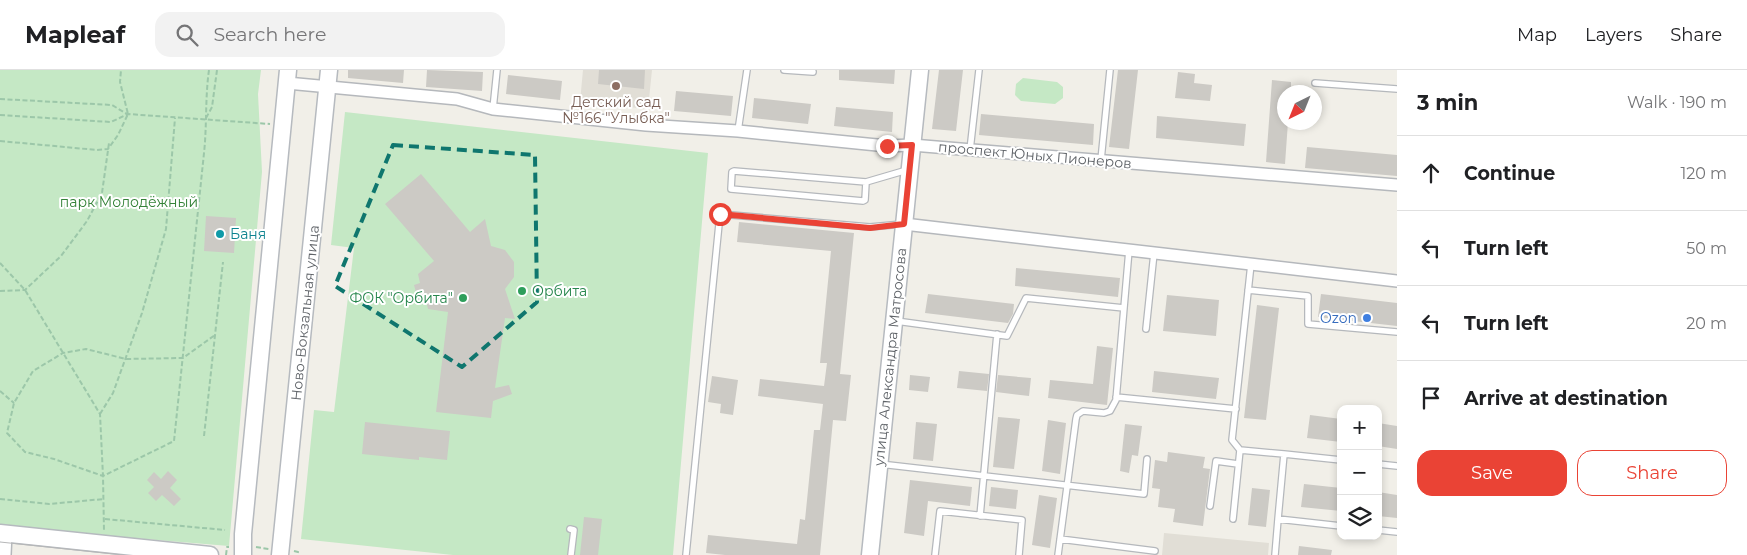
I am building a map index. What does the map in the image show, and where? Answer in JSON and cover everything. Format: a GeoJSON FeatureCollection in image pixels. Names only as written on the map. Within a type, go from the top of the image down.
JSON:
{"type":"FeatureCollection","features":[{"type":"Feature","properties":{"kind":"main road","name":"улица Александра Матросова"},"geometry":{"type":"LineString","coordinates":[[870,555],[920,70]]}},
{"type":"Feature","properties":{"kind":"main road"},"geometry":{"type":"LineString","coordinates":[[243,550],[243,534],[288,77]]}},
{"type":"Feature","properties":{"kind":"main road","name":"Ново-Вокзальная улица"},"geometry":{"type":"LineString","coordinates":[[280,552],[329,78]]}},
{"type":"Feature","properties":{"kind":"main road"},"geometry":{"type":"LineString","coordinates":[[3,533],[210,555]]}},
{"type":"Feature","properties":{"kind":"street","name":"проспект Юных Пионеров"},"geometry":{"type":"LineString","coordinates":[[288,77],[329,78],[457,99],[493,109],[646,125],[738,131],[887,146],[912,145],[1397,185]]}},
{"type":"Feature","properties":{"kind":"street"},"geometry":{"type":"LineString","coordinates":[[904,224],[1397,281]]}},
{"type":"Feature","properties":{"kind":"street"},"geometry":{"type":"LineString","coordinates":[[3,533],[4,555]]}},
{"type":"Feature","properties":{"kind":"lane"},"geometry":{"type":"LineString","coordinates":[[493,109],[497,70]]}},
{"type":"Feature","properties":{"kind":"lane"},"geometry":{"type":"LineString","coordinates":[[738,131],[747,70]]}},
{"type":"Feature","properties":{"kind":"lane"},"geometry":{"type":"LineString","coordinates":[[784,70],[813,72]]}},
{"type":"Feature","properties":{"kind":"lane"},"geometry":{"type":"LineString","coordinates":[[970,150],[979,70]]}},
{"type":"Feature","properties":{"kind":"lane"},"geometry":{"type":"LineString","coordinates":[[1102,160],[1110,70]]}},
{"type":"Feature","properties":{"kind":"lane"},"geometry":{"type":"LineString","coordinates":[[1315,83],[1397,89]]}},
{"type":"Feature","properties":{"kind":"lane"},"geometry":{"type":"LineString","coordinates":[[866,182],[865,200],[863,201],[731,189],[732,172],[734,171],[866,182],[909,169]]}},
{"type":"Feature","properties":{"kind":"lane"},"geometry":{"type":"LineString","coordinates":[[686,555],[720,214],[870,228],[904,224]]}},
{"type":"Feature","properties":{"kind":"lane"},"geometry":{"type":"LineString","coordinates":[[1058,555],[1078,415],[1083,411],[1110,412],[1114,406],[1129,250]]}},
{"type":"Feature","properties":{"kind":"lane"},"geometry":{"type":"LineString","coordinates":[[1146,330],[1154,253]]}},
{"type":"Feature","properties":{"kind":"lane"},"geometry":{"type":"LineString","coordinates":[[1250,264],[1232,440],[1240,450],[1337,460]]}},
{"type":"Feature","properties":{"kind":"lane"},"geometry":{"type":"LineString","coordinates":[[1248,290],[1308,296],[1308,324],[1397,332]]}},
{"type":"Feature","properties":{"kind":"lane"},"geometry":{"type":"LineString","coordinates":[[894,321],[1008,336],[1026,298],[1124,308]]}},
{"type":"Feature","properties":{"kind":"lane"},"geometry":{"type":"LineString","coordinates":[[980,516],[997,334]]}},
{"type":"Feature","properties":{"kind":"lane"},"geometry":{"type":"LineString","coordinates":[[1116,396],[1236,409]]}},
{"type":"Feature","properties":{"kind":"lane"},"geometry":{"type":"LineString","coordinates":[[1233,519],[1240,450]]}},
{"type":"Feature","properties":{"kind":"lane"},"geometry":{"type":"LineString","coordinates":[[1274,555],[1284,454]]}},
{"type":"Feature","properties":{"kind":"lane"},"geometry":{"type":"LineString","coordinates":[[879,464],[1144,494],[1148,458]]}},
{"type":"Feature","properties":{"kind":"lane"},"geometry":{"type":"LineString","coordinates":[[1210,506],[1216,461],[1238,464]]}},
{"type":"Feature","properties":{"kind":"lane"},"geometry":{"type":"LineString","coordinates":[[1382,464],[1397,466]]}},
{"type":"Feature","properties":{"kind":"lane"},"geometry":{"type":"LineString","coordinates":[[935,555],[940,511],[1022,520],[1019,555]]}},
{"type":"Feature","properties":{"kind":"lane"},"geometry":{"type":"LineString","coordinates":[[1278,519],[1337,526]]}},
{"type":"Feature","properties":{"kind":"lane"},"geometry":{"type":"LineString","coordinates":[[570,529],[574,530],[571,555]]}},
{"type":"Feature","properties":{"kind":"lane"},"geometry":{"type":"LineString","coordinates":[[1382,530],[1397,532]]}},
{"type":"Feature","properties":{"kind":"lane"},"geometry":{"type":"LineString","coordinates":[[1060,539],[1155,551]]}},
{"type":"Feature","properties":{"kind":"path"},"geometry":{"type":"LineString","coordinates":[[0,141],[96,150],[108,148],[116,140],[128,114],[120,82],[121,70]]}},
{"type":"Feature","properties":{"kind":"path"},"geometry":{"type":"LineString","coordinates":[[209,70],[204,150],[183,358],[174,441],[104,476],[54,459],[25,452],[7,433],[14,403],[33,371],[63,353],[86,349],[126,360],[183,358],[215,336]]}},
{"type":"Feature","properties":{"kind":"path"},"geometry":{"type":"LineString","coordinates":[[205,120],[212,107],[217,70]]}},
{"type":"Feature","properties":{"kind":"path"},"geometry":{"type":"LineString","coordinates":[[0,99],[112,105],[128,114],[270,124]]}},
{"type":"Feature","properties":{"kind":"path"},"geometry":{"type":"LineString","coordinates":[[0,115],[111,122],[128,114]]}},
{"type":"Feature","properties":{"kind":"path"},"geometry":{"type":"LineString","coordinates":[[100,414],[113,392],[126,360],[142,314],[166,229],[175,118]]}},
{"type":"Feature","properties":{"kind":"path"},"geometry":{"type":"LineString","coordinates":[[0,291],[25,290],[62,256],[87,222],[102,193],[109,143]]}},
{"type":"Feature","properties":{"kind":"path"},"geometry":{"type":"LineString","coordinates":[[204,436],[223,262]]}},
{"type":"Feature","properties":{"kind":"path"},"geometry":{"type":"LineString","coordinates":[[0,263],[25,290],[100,414],[104,476],[104,536]]}},
{"type":"Feature","properties":{"kind":"path"},"geometry":{"type":"LineString","coordinates":[[0,391],[14,403]]}},
{"type":"Feature","properties":{"kind":"path"},"geometry":{"type":"LineString","coordinates":[[0,499],[49,504],[104,499]]}},
{"type":"Feature","properties":{"kind":"path"},"geometry":{"type":"LineString","coordinates":[[104,519],[224,530]]}},
{"type":"Feature","properties":{"kind":"path"},"geometry":{"type":"LineString","coordinates":[[226,555],[227,547],[243,550],[298,552],[298,555]]}},
{"type":"Feature","properties":{"kind":"highlighted area"},"geometry":{"type":"Polygon","coordinates":[[[393,145],[535,155],[537,302],[462,367],[335,286],[393,145]]]}},
{"type":"Feature","properties":{"kind":"shaded area","name":"Детский сад №166 \"Улыбка\""},"geometry":{"type":"Polygon","coordinates":[[[583,70],[652,70],[648,109],[580,102],[583,70]]]}},
{"type":"Feature","properties":{"kind":"shaded area"},"geometry":{"type":"Polygon","coordinates":[[[1164,533],[1269,543],[1268,555],[1162,555],[1164,533]]]}},
{"type":"Feature","properties":{"kind":"green space","name":"парк Молодёжный"},"geometry":{"type":"Polygon","coordinates":[[[0,70],[261,70],[258,94],[262,172],[229,546],[0,527],[0,70]]]}},
{"type":"Feature","properties":{"kind":"green space"},"geometry":{"type":"Polygon","coordinates":[[[1023,78],[1057,82],[1063,87],[1063,98],[1055,104],[1021,101],[1015,95],[1016,84],[1023,78]]]}},
{"type":"Feature","properties":{"kind":"green space","name":"Орбита"},"geometry":{"type":"Polygon","coordinates":[[[345,112],[708,153],[673,555],[453,555],[301,539],[314,410],[334,412],[354,248],[331,245],[345,112]]]}},
{"type":"Feature","properties":{"kind":"building"},"geometry":{"type":"Polygon","coordinates":[[[348,70],[404,70],[403,83],[348,78],[348,70]]]}},
{"type":"Feature","properties":{"kind":"building"},"geometry":{"type":"Polygon","coordinates":[[[427,70],[483,72],[482,91],[426,87],[427,70]]]}},
{"type":"Feature","properties":{"kind":"building"},"geometry":{"type":"Polygon","coordinates":[[[599,70],[645,70],[644,89],[598,84],[599,70]]]}},
{"type":"Feature","properties":{"kind":"building"},"geometry":{"type":"Polygon","coordinates":[[[839,70],[895,70],[894,84],[839,80],[839,70]]]}},
{"type":"Feature","properties":{"kind":"building"},"geometry":{"type":"Polygon","coordinates":[[[939,70],[963,70],[956,131],[932,129],[939,70]]]}},
{"type":"Feature","properties":{"kind":"building"},"geometry":{"type":"Polygon","coordinates":[[[1118,70],[1138,70],[1129,149],[1109,147],[1118,70]]]}},
{"type":"Feature","properties":{"kind":"building"},"geometry":{"type":"Polygon","coordinates":[[[1178,72],[1195,74],[1194,83],[1212,85],[1210,101],[1175,98],[1178,72]]]}},
{"type":"Feature","properties":{"kind":"building"},"geometry":{"type":"Polygon","coordinates":[[[508,75],[562,81],[560,100],[506,94],[508,75]]]}},
{"type":"Feature","properties":{"kind":"building"},"geometry":{"type":"Polygon","coordinates":[[[1272,80],[1291,82],[1291,85],[1277,85],[1277,130],[1287,130],[1285,164],[1266,162],[1272,80]]]}},
{"type":"Feature","properties":{"kind":"building"},"geometry":{"type":"Polygon","coordinates":[[[676,91],[733,96],[731,116],[674,111],[676,91]]]}},
{"type":"Feature","properties":{"kind":"building"},"geometry":{"type":"Polygon","coordinates":[[[754,98],[811,104],[808,124],[752,118],[754,98]]]}},
{"type":"Feature","properties":{"kind":"building"},"geometry":{"type":"Polygon","coordinates":[[[836,107],[893,112],[892,132],[834,126],[836,107]]]}},
{"type":"Feature","properties":{"kind":"building"},"geometry":{"type":"Polygon","coordinates":[[[981,114],[1094,124],[1093,145],[979,135],[981,114]]]}},
{"type":"Feature","properties":{"kind":"building"},"geometry":{"type":"Polygon","coordinates":[[[1157,116],[1246,124],[1244,146],[1156,138],[1157,116]]]}},
{"type":"Feature","properties":{"kind":"building"},"geometry":{"type":"Polygon","coordinates":[[[1307,147],[1397,155],[1397,176],[1305,168],[1307,147]]]}},
{"type":"Feature","properties":{"kind":"building","name":"ФОК \"Орбита\""},"geometry":{"type":"Polygon","coordinates":[[[421,174],[470,232],[485,219],[491,246],[505,250],[514,262],[514,277],[505,289],[515,319],[505,318],[495,388],[509,385],[512,394],[493,401],[491,418],[436,412],[448,312],[428,309],[426,301],[419,303],[414,285],[420,283],[418,274],[434,261],[385,204],[421,174]]]}},
{"type":"Feature","properties":{"kind":"building","name":"Баня"},"geometry":{"type":"Polygon","coordinates":[[[206,216],[236,218],[234,253],[204,251],[206,216]]]}},
{"type":"Feature","properties":{"kind":"building"},"geometry":{"type":"Polygon","coordinates":[[[739,222],[854,233],[840,374],[851,375],[846,421],[833,420],[820,555],[725,555],[706,553],[708,535],[797,544],[800,519],[805,520],[814,430],[820,430],[823,404],[758,396],[760,379],[824,386],[827,363],[820,363],[831,251],[737,242],[739,222]]]}},
{"type":"Feature","properties":{"kind":"building"},"geometry":{"type":"Polygon","coordinates":[[[1016,268],[1120,278],[1118,297],[1015,286],[1016,268]]]}},
{"type":"Feature","properties":{"kind":"building"},"geometry":{"type":"Polygon","coordinates":[[[928,294],[1014,304],[1013,314],[1008,323],[925,313],[928,294]]]}},
{"type":"Feature","properties":{"kind":"building"},"geometry":{"type":"Polygon","coordinates":[[[1321,294],[1397,303],[1397,326],[1318,317],[1321,294]]]}},
{"type":"Feature","properties":{"kind":"building"},"geometry":{"type":"Polygon","coordinates":[[[1167,295],[1219,300],[1216,336],[1163,331],[1167,295]]]}},
{"type":"Feature","properties":{"kind":"building"},"geometry":{"type":"Polygon","coordinates":[[[1257,305],[1279,308],[1266,420],[1244,418],[1257,305]]]}},
{"type":"Feature","properties":{"kind":"building"},"geometry":{"type":"Polygon","coordinates":[[[1097,346],[1113,348],[1107,405],[1048,398],[1050,380],[1093,384],[1097,346]]]}},
{"type":"Feature","properties":{"kind":"building"},"geometry":{"type":"Polygon","coordinates":[[[959,371],[989,374],[987,391],[957,388],[959,371]]]}},
{"type":"Feature","properties":{"kind":"building"},"geometry":{"type":"Polygon","coordinates":[[[1154,371],[1219,378],[1216,399],[1152,392],[1154,371]]]}},
{"type":"Feature","properties":{"kind":"building"},"geometry":{"type":"Polygon","coordinates":[[[910,375],[930,377],[928,392],[909,390],[910,375]]]}},
{"type":"Feature","properties":{"kind":"building"},"geometry":{"type":"Polygon","coordinates":[[[998,375],[1031,378],[1029,396],[996,392],[998,375]]]}},
{"type":"Feature","properties":{"kind":"building"},"geometry":{"type":"Polygon","coordinates":[[[712,376],[738,380],[733,415],[720,413],[721,404],[708,402],[712,376]]]}},
{"type":"Feature","properties":{"kind":"building"},"geometry":{"type":"Polygon","coordinates":[[[1310,415],[1337,418],[1337,442],[1307,438],[1310,415]]]}},
{"type":"Feature","properties":{"kind":"building"},"geometry":{"type":"Polygon","coordinates":[[[998,417],[1020,419],[1014,469],[993,467],[998,417]]]}},
{"type":"Feature","properties":{"kind":"building"},"geometry":{"type":"Polygon","coordinates":[[[1048,420],[1066,423],[1060,474],[1042,471],[1048,420]]]}},
{"type":"Feature","properties":{"kind":"building"},"geometry":{"type":"Polygon","coordinates":[[[365,422],[450,431],[447,460],[419,457],[419,460],[362,454],[365,422]]]}},
{"type":"Feature","properties":{"kind":"building"},"geometry":{"type":"Polygon","coordinates":[[[916,422],[937,424],[933,461],[913,459],[916,422]]]}},
{"type":"Feature","properties":{"kind":"building"},"geometry":{"type":"Polygon","coordinates":[[[1125,424],[1142,426],[1138,456],[1132,455],[1129,473],[1120,471],[1125,424]]]}},
{"type":"Feature","properties":{"kind":"building"},"geometry":{"type":"Polygon","coordinates":[[[1382,424],[1397,426],[1397,449],[1382,447],[1382,424]]]}},
{"type":"Feature","properties":{"kind":"building"},"geometry":{"type":"Polygon","coordinates":[[[1168,452],[1205,457],[1203,468],[1210,469],[1203,526],[1173,522],[1175,509],[1158,507],[1160,489],[1152,488],[1155,460],[1167,462],[1168,452]]]}},
{"type":"Feature","properties":{"kind":"building"},"geometry":{"type":"Polygon","coordinates":[[[168,471],[177,480],[170,488],[181,499],[174,506],[162,495],[156,501],[148,493],[154,487],[147,480],[154,472],[161,479],[168,471]]]}},
{"type":"Feature","properties":{"kind":"building"},"geometry":{"type":"Polygon","coordinates":[[[910,480],[972,487],[970,506],[928,501],[924,536],[904,533],[910,480]]]}},
{"type":"Feature","properties":{"kind":"building"},"geometry":{"type":"Polygon","coordinates":[[[1304,484],[1337,488],[1337,511],[1301,507],[1304,484]]]}},
{"type":"Feature","properties":{"kind":"building"},"geometry":{"type":"Polygon","coordinates":[[[991,487],[1018,490],[1016,509],[989,506],[991,487]]]}},
{"type":"Feature","properties":{"kind":"building"},"geometry":{"type":"Polygon","coordinates":[[[1252,488],[1270,490],[1266,527],[1248,525],[1252,488]]]}},
{"type":"Feature","properties":{"kind":"building"},"geometry":{"type":"Polygon","coordinates":[[[1382,493],[1397,495],[1397,518],[1382,516],[1382,493]]]}},
{"type":"Feature","properties":{"kind":"building"},"geometry":{"type":"Polygon","coordinates":[[[1039,495],[1057,498],[1050,548],[1032,545],[1039,495]]]}},
{"type":"Feature","properties":{"kind":"building"},"geometry":{"type":"Polygon","coordinates":[[[584,517],[602,519],[598,555],[580,555],[584,517]]]}},
{"type":"Feature","properties":{"kind":"building"},"geometry":{"type":"Polygon","coordinates":[[[1299,546],[1332,550],[1331,555],[1298,555],[1299,546]]]}},
{"type":"Feature","properties":{"kind":"tram line"},"geometry":{"type":"LineString","coordinates":[[0,542],[123,555]]}},
{"type":"Feature","properties":{"kind":"place","name":"Детский сад №166 \"Улыбка\""},"geometry":{"type":"Point","coordinates":[616,86]}},
{"type":"Feature","properties":{"kind":"place","name":"Баня"},"geometry":{"type":"Point","coordinates":[220,234]}},
{"type":"Feature","properties":{"kind":"place","name":"Орбита"},"geometry":{"type":"Point","coordinates":[522,291]}},
{"type":"Feature","properties":{"kind":"place","name":"ФОК \"Орбита\""},"geometry":{"type":"Point","coordinates":[463,298]}},
{"type":"Feature","properties":{"kind":"place","name":"Ozon"},"geometry":{"type":"Point","coordinates":[1367,318]}},
{"type":"Feature","properties":{"kind":"route"},"geometry":{"type":"LineString","coordinates":[[720,214],[870,228],[904,224],[912,145],[887,146]]}}]}
